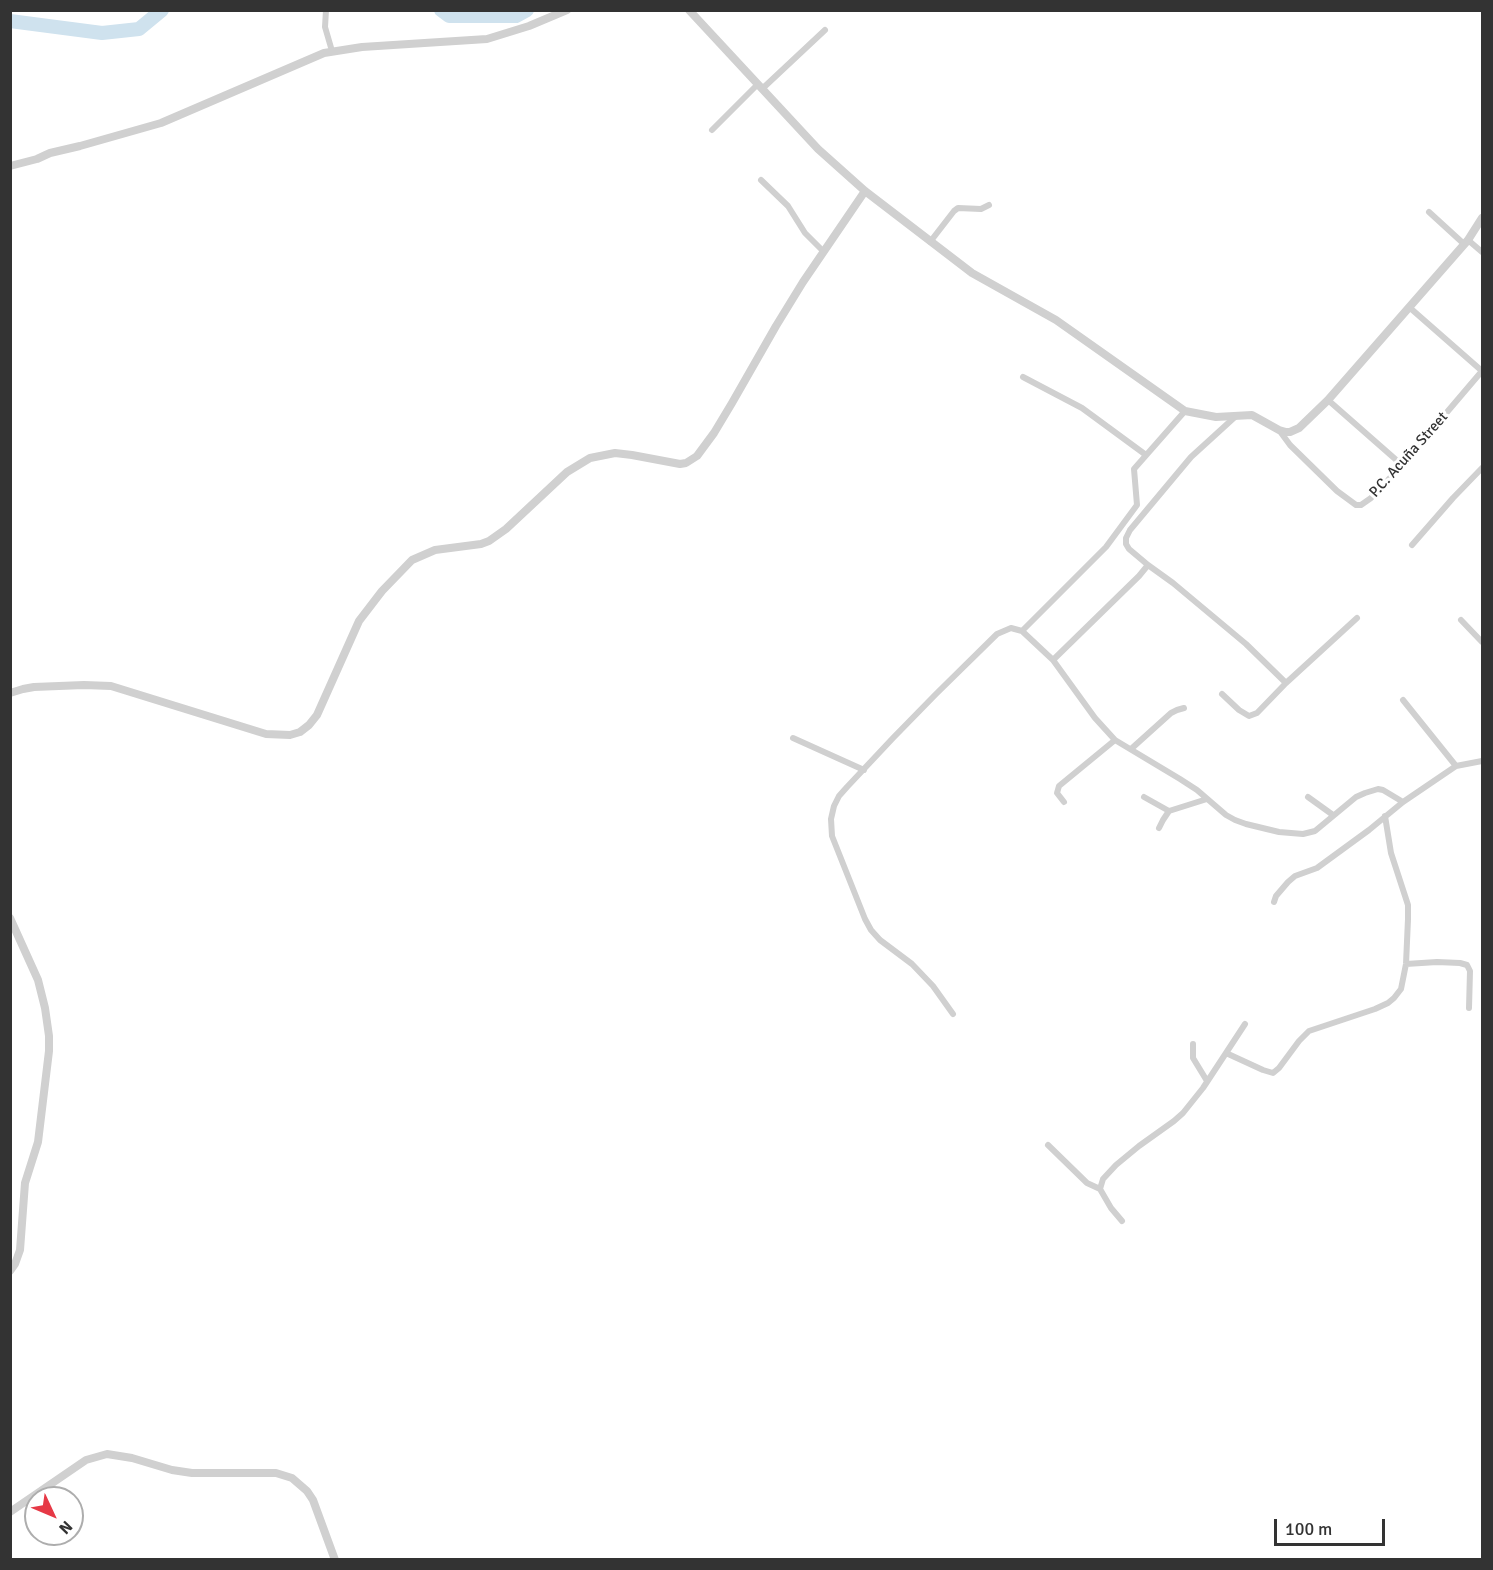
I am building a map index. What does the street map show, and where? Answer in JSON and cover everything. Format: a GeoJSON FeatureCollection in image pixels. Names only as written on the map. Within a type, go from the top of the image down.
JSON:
{"type":"FeatureCollection","features":[{"type":"Feature","properties":{"kind":"street"},"geometry":{"type":"LineString","coordinates":[[326,10],[325,27],[332,51]]}},
{"type":"Feature","properties":{"kind":"street"},"geometry":{"type":"LineString","coordinates":[[10,166],[161,123],[315,56],[332,51],[487,39],[529,26],[567,10]]}},
{"type":"Feature","properties":{"kind":"street"},"geometry":{"type":"LineString","coordinates":[[689,10],[818,149],[865,190],[972,273],[1056,320],[1185,411],[1216,417],[1252,415],[1278,430],[1290,432],[1299,429],[1466,242],[1482,219]]}},
{"type":"Feature","properties":{"kind":"street"},"geometry":{"type":"LineString","coordinates":[[712,130],[825,30]]}},
{"type":"Feature","properties":{"kind":"street"},"geometry":{"type":"LineString","coordinates":[[761,180],[788,206],[805,233],[823,251]]}},
{"type":"Feature","properties":{"kind":"street"},"geometry":{"type":"LineString","coordinates":[[10,693],[34,687],[111,686],[266,734],[290,735],[300,732],[317,715],[359,621],[382,591],[412,560],[435,550],[489,541],[506,529],[567,472],[590,458],[615,453],[680,464],[696,456],[714,433],[776,326],[865,190]]}},
{"type":"Feature","properties":{"kind":"street"},"geometry":{"type":"LineString","coordinates":[[930,242],[958,208],[981,209],[989,205]]}},
{"type":"Feature","properties":{"kind":"street"},"geometry":{"type":"LineString","coordinates":[[1429,212],[1482,252]]}},
{"type":"Feature","properties":{"kind":"street"},"geometry":{"type":"LineString","coordinates":[[1409,307],[1482,371]]}},
{"type":"Feature","properties":{"kind":"street","name":"P.C. Acuña Street"},"geometry":{"type":"LineString","coordinates":[[1278,430],[1290,446],[1337,491],[1356,505],[1361,505],[1402,465],[1482,371]]}},
{"type":"Feature","properties":{"kind":"street"},"geometry":{"type":"LineString","coordinates":[[1023,376],[1082,408],[1146,455]]}},
{"type":"Feature","properties":{"kind":"street"},"geometry":{"type":"LineString","coordinates":[[1328,399],[1402,465]]}},
{"type":"Feature","properties":{"kind":"street"},"geometry":{"type":"LineString","coordinates":[[1022,631],[1106,547],[1135,508],[1138,499],[1134,469],[1185,411]]}},
{"type":"Feature","properties":{"kind":"street"},"geometry":{"type":"LineString","coordinates":[[1236,416],[1191,457],[1130,530],[1126,544],[1148,565],[1246,644],[1286,683]]}},
{"type":"Feature","properties":{"kind":"street"},"geometry":{"type":"LineString","coordinates":[[1412,545],[1453,498],[1481,472]]}},
{"type":"Feature","properties":{"kind":"street"},"geometry":{"type":"LineString","coordinates":[[1053,660],[1148,565]]}},
{"type":"Feature","properties":{"kind":"street"},"geometry":{"type":"LineString","coordinates":[[1222,694],[1249,716],[1257,713],[1357,618]]}},
{"type":"Feature","properties":{"kind":"street"},"geometry":{"type":"LineString","coordinates":[[1461,620],[1482,642]]}},
{"type":"Feature","properties":{"kind":"street"},"geometry":{"type":"LineString","coordinates":[[953,1014],[912,964],[871,930],[839,856],[832,836],[831,819],[839,796],[921,709],[997,634],[1011,628],[1022,631],[1053,660],[1095,718],[1115,740],[1180,778],[1234,820],[1303,834],[1315,831],[1356,797],[1365,793],[1378,789],[1403,802]]}},
{"type":"Feature","properties":{"kind":"street"},"geometry":{"type":"LineString","coordinates":[[1403,700],[1456,766]]}},
{"type":"Feature","properties":{"kind":"street"},"geometry":{"type":"LineString","coordinates":[[1131,749],[1171,713],[1184,708]]}},
{"type":"Feature","properties":{"kind":"street"},"geometry":{"type":"LineString","coordinates":[[793,738],[864,770]]}},
{"type":"Feature","properties":{"kind":"street"},"geometry":{"type":"LineString","coordinates":[[1064,802],[1057,793],[1059,786],[1115,740]]}},
{"type":"Feature","properties":{"kind":"street"},"geometry":{"type":"LineString","coordinates":[[1274,902],[1276,896],[1295,876],[1317,868],[1403,802],[1456,766],[1482,761]]}},
{"type":"Feature","properties":{"kind":"street"},"geometry":{"type":"LineString","coordinates":[[1144,797],[1169,811]]}},
{"type":"Feature","properties":{"kind":"street"},"geometry":{"type":"LineString","coordinates":[[1308,797],[1333,815]]}},
{"type":"Feature","properties":{"kind":"street"},"geometry":{"type":"LineString","coordinates":[[1159,828],[1169,811],[1207,799]]}},
{"type":"Feature","properties":{"kind":"street"},"geometry":{"type":"LineString","coordinates":[[1226,1053],[1273,1073],[1309,1030],[1375,1009],[1388,1003],[1401,989],[1406,964],[1408,906],[1391,853],[1385,816]]}},
{"type":"Feature","properties":{"kind":"street"},"geometry":{"type":"LineString","coordinates":[[10,918],[38,980],[48,1024],[49,1044],[38,1142],[25,1183],[20,1250],[10,1271]]}},
{"type":"Feature","properties":{"kind":"street"},"geometry":{"type":"LineString","coordinates":[[1406,964],[1460,963],[1467,965],[1470,971],[1469,1008]]}},
{"type":"Feature","properties":{"kind":"street"},"geometry":{"type":"LineString","coordinates":[[1100,1189],[1103,1179],[1116,1165],[1138,1146],[1174,1121],[1195,1099],[1245,1023]]}},
{"type":"Feature","properties":{"kind":"street"},"geometry":{"type":"LineString","coordinates":[[1193,1044],[1193,1058],[1207,1081]]}},
{"type":"Feature","properties":{"kind":"street"},"geometry":{"type":"LineString","coordinates":[[1048,1145],[1087,1183],[1100,1189],[1111,1209],[1122,1221]]}},
{"type":"Feature","properties":{"kind":"street"},"geometry":{"type":"LineString","coordinates":[[10,1512],[86,1460],[107,1454],[192,1473],[276,1473],[292,1478],[308,1491],[335,1560]]}},
{"type":"Feature","properties":{"kind":"waterway"},"geometry":{"type":"LineString","coordinates":[[10,21],[102,33],[139,29],[162,10]]}},
{"type":"Feature","properties":{"kind":"waterway"},"geometry":{"type":"LineString","coordinates":[[441,10],[449,16],[516,16],[527,10]]}}]}
